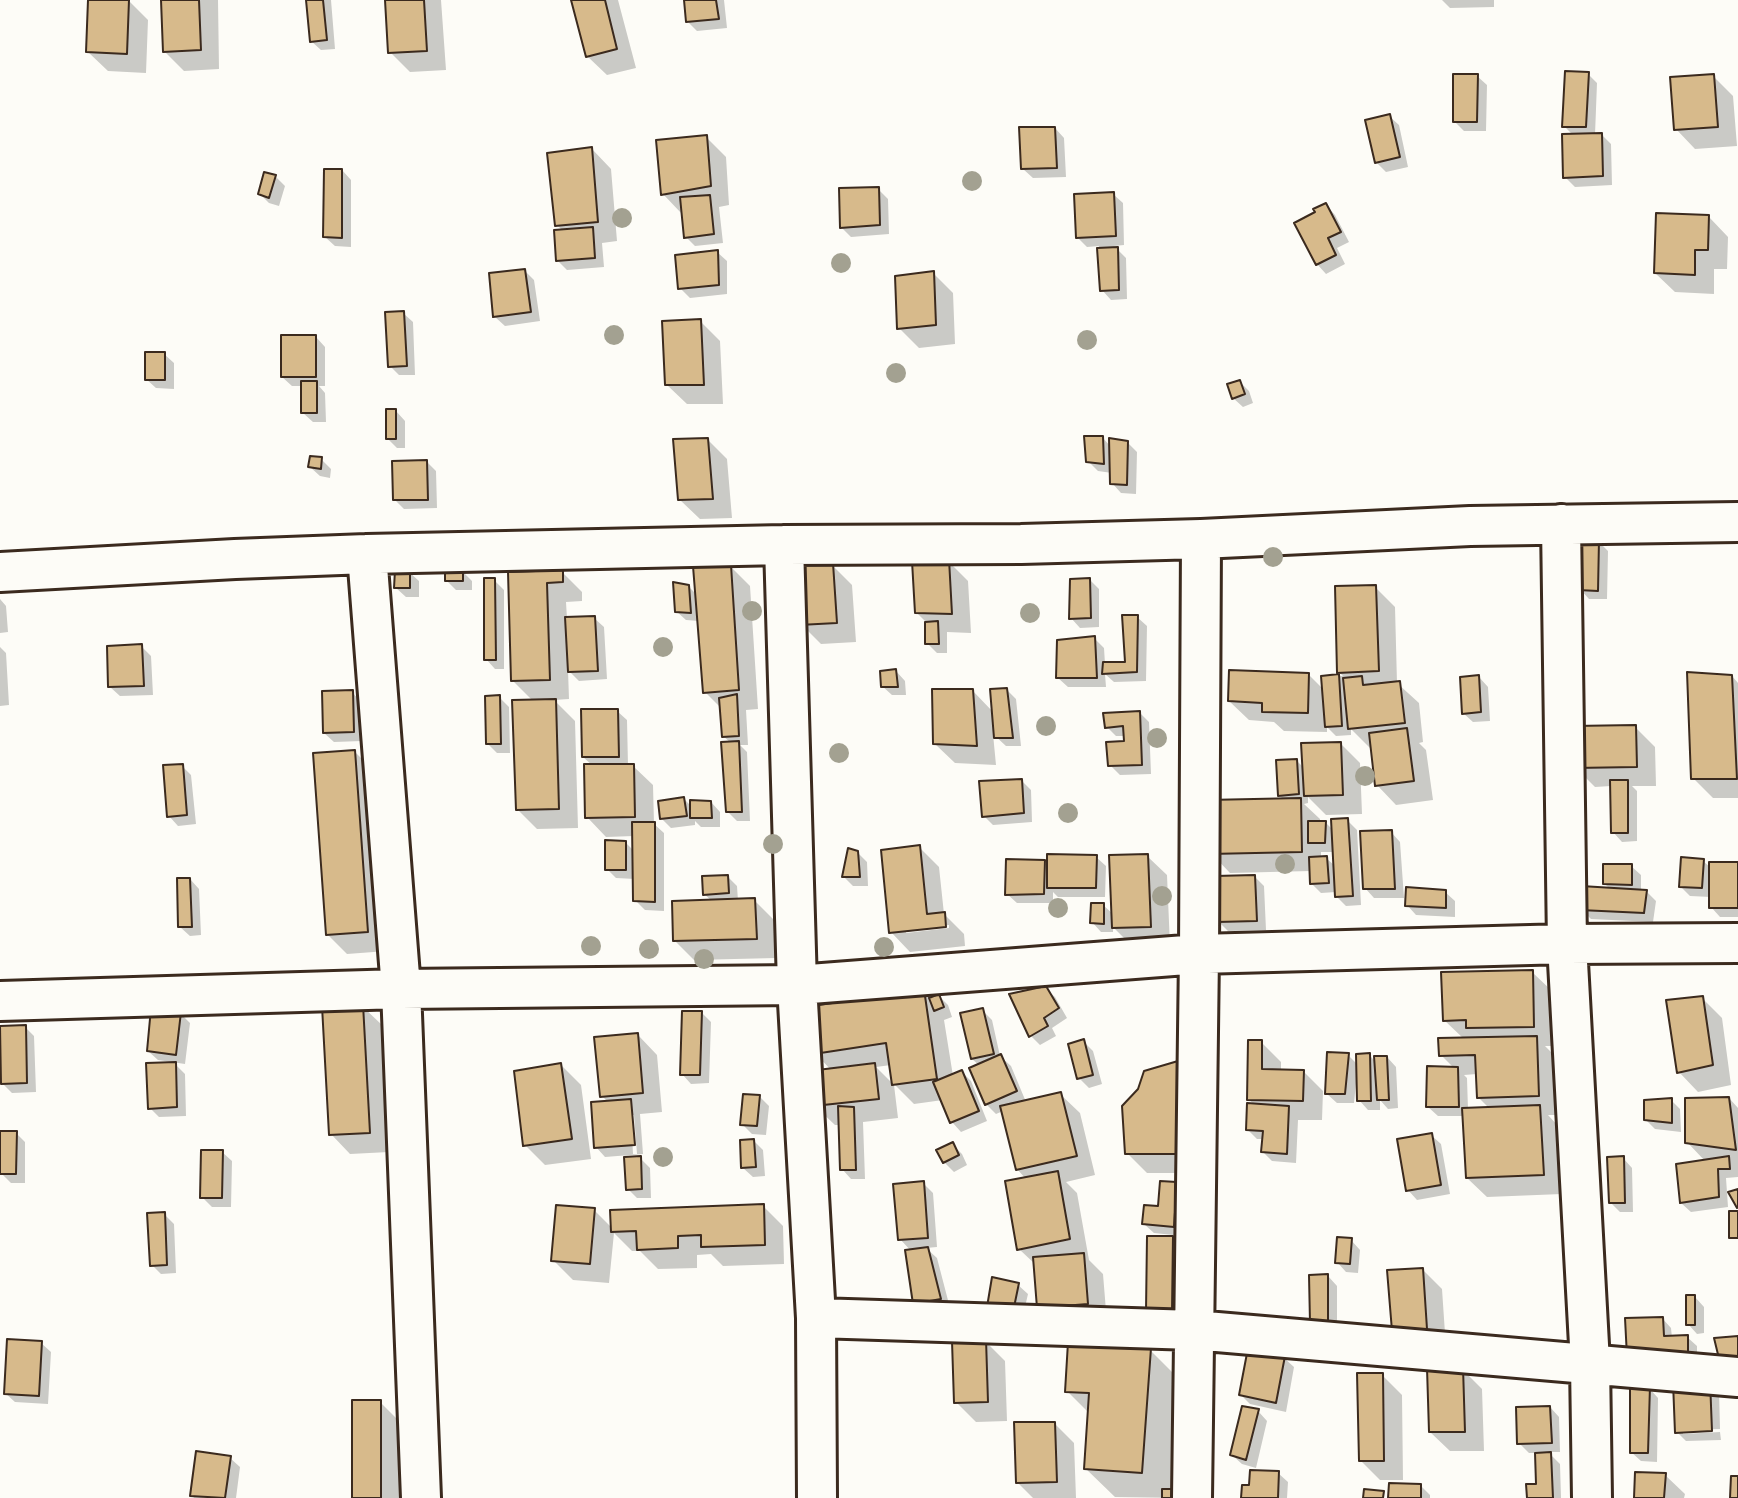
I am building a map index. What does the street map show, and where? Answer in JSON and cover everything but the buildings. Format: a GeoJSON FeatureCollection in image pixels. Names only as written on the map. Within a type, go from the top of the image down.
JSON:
{"type":"FeatureCollection","features":[{"type":"Feature","properties":{"kind":"street"},"geometry":{"type":"LineString","coordinates":[[0,572],[367,554],[785,545],[1021,544],[1201,539],[1471,526],[1738,522]]}},
{"type":"Feature","properties":{"kind":"street"},"geometry":{"type":"LineString","coordinates":[[1561,524],[1567,944],[1590,1363],[1592,1498]]}},
{"type":"Feature","properties":{"kind":"street"},"geometry":{"type":"LineString","coordinates":[[1192,1498],[1201,539]]}},
{"type":"Feature","properties":{"kind":"street"},"geometry":{"type":"LineString","coordinates":[[785,545],[797,985],[816,1318],[817,1498]]}},
{"type":"Feature","properties":{"kind":"street"},"geometry":{"type":"LineString","coordinates":[[367,554],[401,989],[421,1498]]}},
{"type":"Feature","properties":{"kind":"street"},"geometry":{"type":"LineString","coordinates":[[0,1001],[401,989],[797,985],[1199,954],[1567,944],[1738,943]]}},
{"type":"Feature","properties":{"kind":"street"},"geometry":{"type":"LineString","coordinates":[[816,1318],[1194,1330],[1738,1377]]}}]}
